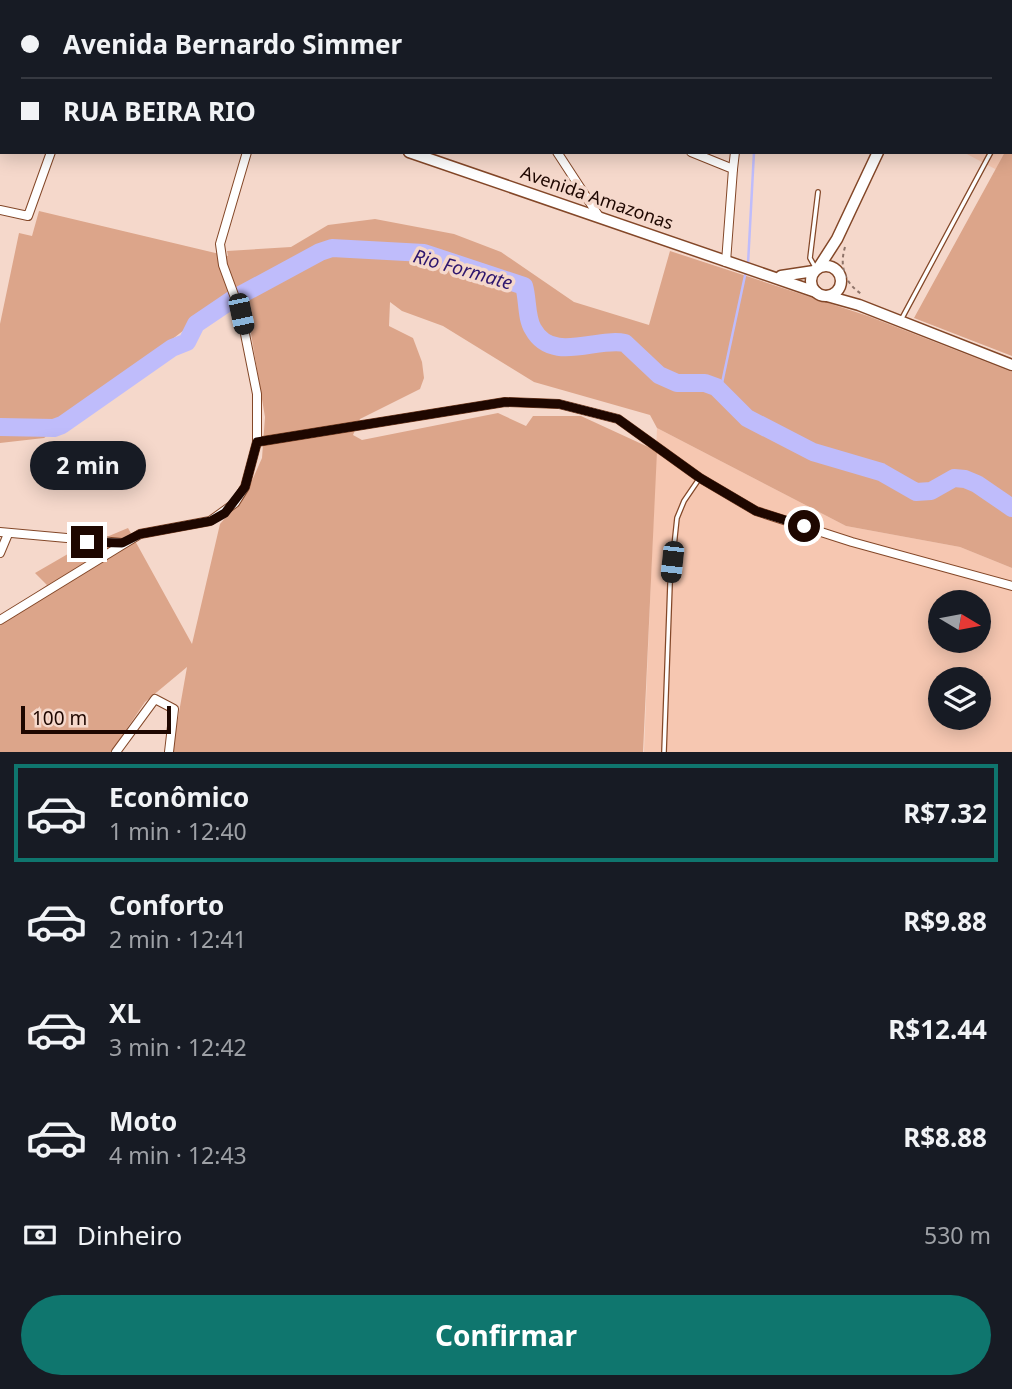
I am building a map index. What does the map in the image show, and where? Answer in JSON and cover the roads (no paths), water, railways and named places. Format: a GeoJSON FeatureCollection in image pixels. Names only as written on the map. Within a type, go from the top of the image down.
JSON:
{"type":"FeatureCollection","features":[{"type":"Feature","properties":{"kind":"street"},"geometry":{"type":"LineString","coordinates":[[0,210],[28,216],[50,154]]}},
{"type":"Feature","properties":{"kind":"street"},"geometry":{"type":"LineString","coordinates":[[0,620],[140,534],[211,521],[225,513],[245,487],[257,442],[257,394],[241,314],[223,265],[220,244],[246,154]]}},
{"type":"Feature","properties":{"kind":"street","name":"Avenida Amazonas"},"geometry":{"type":"LineString","coordinates":[[415,154],[816,292]]}},
{"type":"Feature","properties":{"kind":"street"},"geometry":{"type":"LineString","coordinates":[[558,154],[598,215]]}},
{"type":"Feature","properties":{"kind":"street"},"geometry":{"type":"LineString","coordinates":[[696,154],[733,169]]}},
{"type":"Feature","properties":{"kind":"street"},"geometry":{"type":"LineString","coordinates":[[726,262],[735,154]]}},
{"type":"Feature","properties":{"kind":"street"},"geometry":{"type":"LineString","coordinates":[[827,296],[836,292],[840,284],[834,261],[877,154]]}},
{"type":"Feature","properties":{"kind":"street"},"geometry":{"type":"LineString","coordinates":[[842,240],[817,269],[811,282],[816,292],[863,301]]}},
{"type":"Feature","properties":{"kind":"street"},"geometry":{"type":"LineString","coordinates":[[817,269],[829,266],[837,271]]}},
{"type":"Feature","properties":{"kind":"street","name":"Avenida Amazonas"},"geometry":{"type":"LineString","coordinates":[[774,276],[817,269]]}},
{"type":"Feature","properties":{"kind":"street"},"geometry":{"type":"LineString","coordinates":[[840,284],[900,322],[1012,365]]}},
{"type":"Feature","properties":{"kind":"street"},"geometry":{"type":"LineString","coordinates":[[257,442],[505,402],[559,404],[618,419],[700,478],[756,511],[852,542],[1012,586]]}},
{"type":"Feature","properties":{"kind":"street"},"geometry":{"type":"LineString","coordinates":[[0,553],[4,533],[122,543]]}},
{"type":"Feature","properties":{"kind":"street"},"geometry":{"type":"LineString","coordinates":[[116,752],[149,703],[162,700],[174,709],[169,752]]}},
{"type":"Feature","properties":{"kind":"lane"},"geometry":{"type":"LineString","coordinates":[[900,322],[991,154]]}},
{"type":"Feature","properties":{"kind":"lane"},"geometry":{"type":"LineString","coordinates":[[817,269],[810,258],[818,192]]}},
{"type":"Feature","properties":{"kind":"lane"},"geometry":{"type":"LineString","coordinates":[[664,752],[670,584],[677,518],[684,501],[700,478]]}},
{"type":"Feature","properties":{"kind":"waterway"},"geometry":{"type":"LineString","coordinates":[[748,264],[754,154]]}},
{"type":"Feature","properties":{"kind":"waterway","name":"Rio Formate"},"geometry":{"type":"LineString","coordinates":[[0,427],[54,428],[62,425],[172,348],[187,342],[196,324],[233,299],[320,252],[332,248],[424,253],[524,286],[531,325],[541,339],[551,345],[575,347],[625,343],[659,375],[677,383],[705,383],[716,387],[747,418],[813,452],[881,472],[916,492],[931,491],[954,478],[965,479],[1012,508]]}},
{"type":"Feature","properties":{"kind":"waterway"},"geometry":{"type":"LineString","coordinates":[[717,388],[722,383],[746,271]]}}]}
